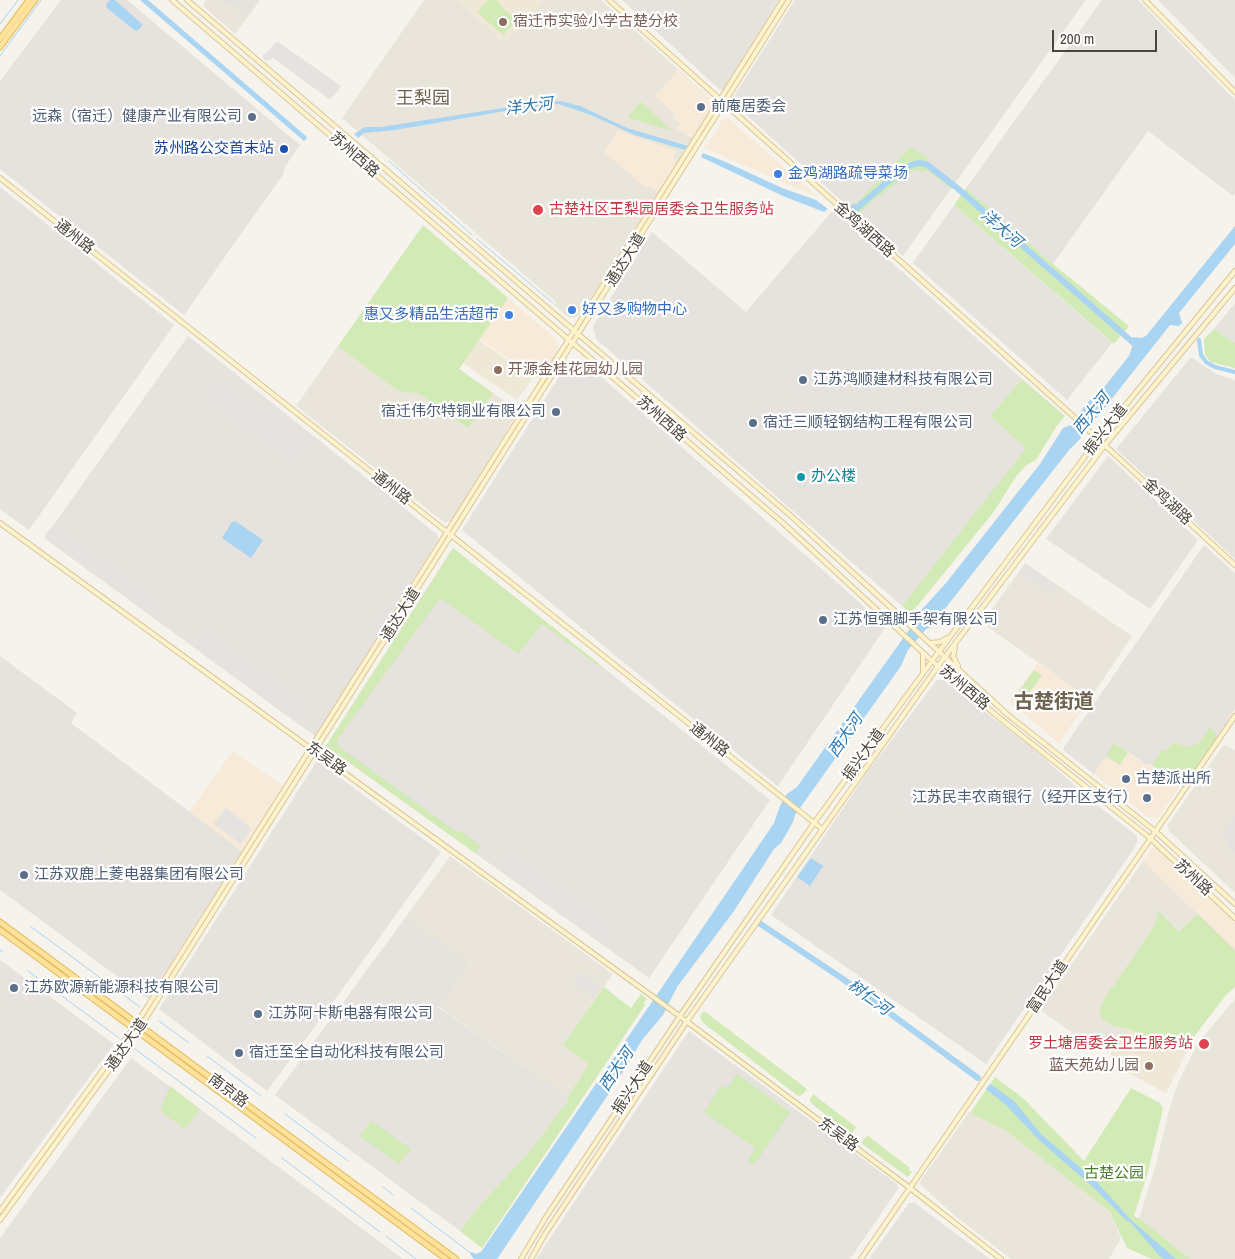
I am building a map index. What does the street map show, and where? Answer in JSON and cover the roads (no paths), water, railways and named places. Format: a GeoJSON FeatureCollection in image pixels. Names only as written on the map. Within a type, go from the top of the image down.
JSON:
{"type":"FeatureCollection","features":[{"type":"Feature","properties":{"kind":"main road"},"geometry":{"type":"LineString","coordinates":[[0,39],[29,0]]}},
{"type":"Feature","properties":{"kind":"main road"},"geometry":{"type":"LineString","coordinates":[[0,48],[35,0]]}},
{"type":"Feature","properties":{"kind":"main road","name":"苏州西路"},"geometry":{"type":"LineString","coordinates":[[172,0],[783,523],[920,651],[996,716],[1150,838]]}},
{"type":"Feature","properties":{"kind":"main road","name":"苏州西路"},"geometry":{"type":"LineString","coordinates":[[187,0],[790,515],[1008,715],[1155,831]]}},
{"type":"Feature","properties":{"kind":"main road","name":"金鸡湖西路"},"geometry":{"type":"LineString","coordinates":[[609,0],[1098,439]]}},
{"type":"Feature","properties":{"kind":"main road","name":"通达大道"},"geometry":{"type":"LineString","coordinates":[[0,1212],[139,1025],[579,334],[783,0]]}},
{"type":"Feature","properties":{"kind":"main road","name":"通达大道"},"geometry":{"type":"LineString","coordinates":[[313,750],[568,338],[789,0]]}},
{"type":"Feature","properties":{"kind":"main road"},"geometry":{"type":"LineString","coordinates":[[1145,0],[1235,92]]}},
{"type":"Feature","properties":{"kind":"main road"},"geometry":{"type":"LineString","coordinates":[[229,49],[236,42]]}},
{"type":"Feature","properties":{"kind":"main road"},"geometry":{"type":"LineString","coordinates":[[306,114],[312,106]]}},
{"type":"Feature","properties":{"kind":"main road"},"geometry":{"type":"LineString","coordinates":[[338,141],[344,134]]}},
{"type":"Feature","properties":{"kind":"main road","name":"通州路"},"geometry":{"type":"LineString","coordinates":[[0,178],[822,829]]}},
{"type":"Feature","properties":{"kind":"main road","name":"振兴大道"},"geometry":{"type":"LineString","coordinates":[[521,1259],[546,1217],[680,1016],[814,823],[939,651],[1098,439],[1235,271]]}},
{"type":"Feature","properties":{"kind":"main road","name":"振兴大道"},"geometry":{"type":"LineString","coordinates":[[531,1259],[550,1226],[687,1021],[938,666],[1105,445],[1235,288]]}},
{"type":"Feature","properties":{"kind":"main road","name":"金鸡湖路"},"geometry":{"type":"LineString","coordinates":[[1098,439],[1235,564]]}},
{"type":"Feature","properties":{"kind":"main road","name":"东吴路"},"geometry":{"type":"LineString","coordinates":[[0,522],[687,1021],[910,1188],[1001,1259]]}},
{"type":"Feature","properties":{"kind":"main road"},"geometry":{"type":"LineString","coordinates":[[929,642],[945,640],[954,631]]}},
{"type":"Feature","properties":{"kind":"main road"},"geometry":{"type":"LineString","coordinates":[[959,640],[953,650],[953,656],[962,672]]}},
{"type":"Feature","properties":{"kind":"main road"},"geometry":{"type":"LineString","coordinates":[[920,651],[924,661],[923,674]]}},
{"type":"Feature","properties":{"kind":"main road"},"geometry":{"type":"LineString","coordinates":[[931,677],[940,673],[948,674],[956,667]]}},
{"type":"Feature","properties":{"kind":"main road","name":"富民大道"},"geometry":{"type":"LineString","coordinates":[[861,1259],[1235,716]]}},
{"type":"Feature","properties":{"kind":"main road","name":"苏州路"},"geometry":{"type":"LineString","coordinates":[[1155,831],[1235,904]]}},
{"type":"Feature","properties":{"kind":"main road","name":"苏州路"},"geometry":{"type":"LineString","coordinates":[[1150,838],[1235,918]]}},
{"type":"Feature","properties":{"kind":"main road","name":"南京路"},"geometry":{"type":"LineString","coordinates":[[0,922],[456,1259]]}},
{"type":"Feature","properties":{"kind":"main road","name":"南京路"},"geometry":{"type":"LineString","coordinates":[[0,930],[446,1259]]}},
{"type":"Feature","properties":{"kind":"main road","name":"通达大道"},"geometry":{"type":"LineString","coordinates":[[0,1220],[135,1030]]}},
{"type":"Feature","properties":{"kind":"water"},"geometry":{"type":"Polygon","coordinates":[[[110,0],[115,0],[143,25],[137,31],[134,30],[107,8],[106,5],[110,0]]]}},
{"type":"Feature","properties":{"kind":"water"},"geometry":{"type":"Polygon","coordinates":[[[140,0],[148,0],[307,137],[306,139],[304,141],[140,0]]]}},
{"type":"Feature","properties":{"kind":"water"},"geometry":{"type":"Polygon","coordinates":[[[560,101],[580,106],[627,128],[688,146],[685,150],[635,135],[591,115],[559,104],[523,108],[395,130],[364,133],[358,138],[354,134],[365,127],[381,127],[535,103],[560,101]]]}},
{"type":"Feature","properties":{"kind":"water"},"geometry":{"type":"Polygon","coordinates":[[[703,153],[782,188],[816,200],[828,209],[824,212],[783,196],[701,157],[703,153]]]}},
{"type":"Feature","properties":{"kind":"water","name":"西大河"},"geometry":{"type":"Polygon","coordinates":[[[1235,226],[1235,244],[1179,313],[1182,323],[1179,326],[1170,325],[1099,415],[1082,432],[1081,438],[1069,450],[930,628],[926,629],[908,650],[901,666],[795,815],[781,843],[774,849],[734,911],[677,987],[663,1015],[642,1040],[618,1080],[497,1259],[474,1259],[470,1254],[472,1252],[475,1254],[481,1252],[774,823],[787,794],[797,787],[914,623],[914,618],[946,583],[1040,464],[1063,428],[1071,425],[1085,405],[1105,386],[1129,356],[1133,345],[1130,341],[1133,337],[1141,338],[1146,336],[1235,226]]]}},
{"type":"Feature","properties":{"kind":"water"},"geometry":{"type":"Polygon","coordinates":[[[235,521],[263,540],[251,558],[222,538],[232,522],[235,521]]]}},
{"type":"Feature","properties":{"kind":"water"},"geometry":{"type":"Polygon","coordinates":[[[811,858],[823,866],[810,886],[797,877],[811,858]]]}},
{"type":"Feature","properties":{"kind":"water"},"geometry":{"type":"Polygon","coordinates":[[[990,1084],[1013,1100],[1042,1135],[1096,1181],[1130,1219],[1176,1259],[1164,1259],[1159,1255],[1130,1222],[1039,1140],[1006,1105],[986,1089],[990,1084]]]}},
{"type":"Feature","properties":{"kind":"waterway"},"geometry":{"type":"LineString","coordinates":[[0,24],[18,0]]}},
{"type":"Feature","properties":{"kind":"waterway"},"geometry":{"type":"LineString","coordinates":[[0,56],[41,0]]}},
{"type":"Feature","properties":{"kind":"waterway"},"geometry":{"type":"LineString","coordinates":[[389,161],[472,235]]}},
{"type":"Feature","properties":{"kind":"waterway","name":"洋大河"},"geometry":{"type":"LineString","coordinates":[[854,207],[857,208],[909,166],[918,163],[926,164],[956,187],[1137,346]]}},
{"type":"Feature","properties":{"kind":"waterway"},"geometry":{"type":"LineString","coordinates":[[477,239],[553,303]]}},
{"type":"Feature","properties":{"kind":"waterway","name":"洋大河"},"geometry":{"type":"LineString","coordinates":[[1199,340],[1201,355],[1206,362],[1215,367],[1235,372]]}},
{"type":"Feature","properties":{"kind":"waterway","name":"树仁河"},"geometry":{"type":"LineString","coordinates":[[759,923],[843,979],[978,1078]]}},
{"type":"Feature","properties":{"kind":"waterway"},"geometry":{"type":"LineString","coordinates":[[30,926],[140,1007]]}},
{"type":"Feature","properties":{"kind":"waterway"},"geometry":{"type":"LineString","coordinates":[[28,971],[119,1038]]}},
{"type":"Feature","properties":{"kind":"waterway"},"geometry":{"type":"LineString","coordinates":[[159,1021],[189,1043]]}},
{"type":"Feature","properties":{"kind":"waterway"},"geometry":{"type":"LineString","coordinates":[[135,1049],[256,1138]]}},
{"type":"Feature","properties":{"kind":"waterway"},"geometry":{"type":"LineString","coordinates":[[207,1056],[261,1096]]}},
{"type":"Feature","properties":{"kind":"waterway"},"geometry":{"type":"LineString","coordinates":[[285,1114],[348,1161]]}},
{"type":"Feature","properties":{"kind":"waterway"},"geometry":{"type":"LineString","coordinates":[[282,1158],[380,1232]]}},
{"type":"Feature","properties":{"kind":"waterway"},"geometry":{"type":"LineString","coordinates":[[383,1187],[393,1195]]}},
{"type":"Feature","properties":{"kind":"waterway"},"geometry":{"type":"LineString","coordinates":[[411,1208],[472,1254]]}},
{"type":"Feature","properties":{"kind":"waterway"},"geometry":{"type":"LineString","coordinates":[[386,1236],[416,1259]]}},
{"type":"Feature","properties":{"kind":"place","name":"宿迁市实验小学古楚分校"},"geometry":{"type":"Point","coordinates":[503,22]}},
{"type":"Feature","properties":{"kind":"place","name":"前庵居委会"},"geometry":{"type":"Point","coordinates":[701,107]}},
{"type":"Feature","properties":{"kind":"place","name":"远森（宿迁）健康产业有限公司"},"geometry":{"type":"Point","coordinates":[252,117]}},
{"type":"Feature","properties":{"kind":"place","name":"苏州路公交首末站"},"geometry":{"type":"Point","coordinates":[284,149]}},
{"type":"Feature","properties":{"kind":"place","name":"金鸡湖路疏导菜场"},"geometry":{"type":"Point","coordinates":[778,174]}},
{"type":"Feature","properties":{"kind":"place","name":"古楚社区王梨园居委会卫生服务站"},"geometry":{"type":"Point","coordinates":[538,210]}},
{"type":"Feature","properties":{"kind":"place","name":"好又多购物中心"},"geometry":{"type":"Point","coordinates":[572,310]}},
{"type":"Feature","properties":{"kind":"place","name":"惠又多精品生活超市"},"geometry":{"type":"Point","coordinates":[509,315]}},
{"type":"Feature","properties":{"kind":"place","name":"开源金桂花园幼儿园"},"geometry":{"type":"Point","coordinates":[498,370]}},
{"type":"Feature","properties":{"kind":"place","name":"江苏鸿顺建材科技有限公司"},"geometry":{"type":"Point","coordinates":[803,380]}},
{"type":"Feature","properties":{"kind":"place","name":"宿迁伟尔特铜业有限公司"},"geometry":{"type":"Point","coordinates":[556,412]}},
{"type":"Feature","properties":{"kind":"place","name":"宿迁三顺轻钢结构工程有限公司"},"geometry":{"type":"Point","coordinates":[753,423]}},
{"type":"Feature","properties":{"kind":"place","name":"办公楼"},"geometry":{"type":"Point","coordinates":[801,477]}},
{"type":"Feature","properties":{"kind":"place","name":"江苏恒强脚手架有限公司"},"geometry":{"type":"Point","coordinates":[823,620]}},
{"type":"Feature","properties":{"kind":"place","name":"古楚派出所"},"geometry":{"type":"Point","coordinates":[1126,779]}},
{"type":"Feature","properties":{"kind":"place","name":"江苏民丰农商银行（经开区支行）"},"geometry":{"type":"Point","coordinates":[1147,798]}},
{"type":"Feature","properties":{"kind":"place","name":"江苏双鹿上菱电器集团有限公司"},"geometry":{"type":"Point","coordinates":[24,875]}},
{"type":"Feature","properties":{"kind":"place","name":"江苏欧源新能源科技有限公司"},"geometry":{"type":"Point","coordinates":[14,988]}},
{"type":"Feature","properties":{"kind":"place","name":"江苏阿卡斯电器有限公司"},"geometry":{"type":"Point","coordinates":[258,1014]}},
{"type":"Feature","properties":{"kind":"place","name":"罗土塘居委会卫生服务站"},"geometry":{"type":"Point","coordinates":[1204,1044]}},
{"type":"Feature","properties":{"kind":"place","name":"宿迁至全自动化科技有限公司"},"geometry":{"type":"Point","coordinates":[239,1053]}},
{"type":"Feature","properties":{"kind":"place","name":"蓝天苑幼儿园"},"geometry":{"type":"Point","coordinates":[1149,1066]}},
{"type":"Feature","properties":{"kind":"district","name":"王梨园"},"geometry":{"type":"Point","coordinates":[423,99]}},
{"type":"Feature","properties":{"kind":"district","name":"古楚街道"},"geometry":{"type":"Point","coordinates":[1054,703]}},
{"type":"Feature","properties":{"kind":"park label","name":"古楚公园"},"geometry":{"type":"Point","coordinates":[1114,1174]}}]}
